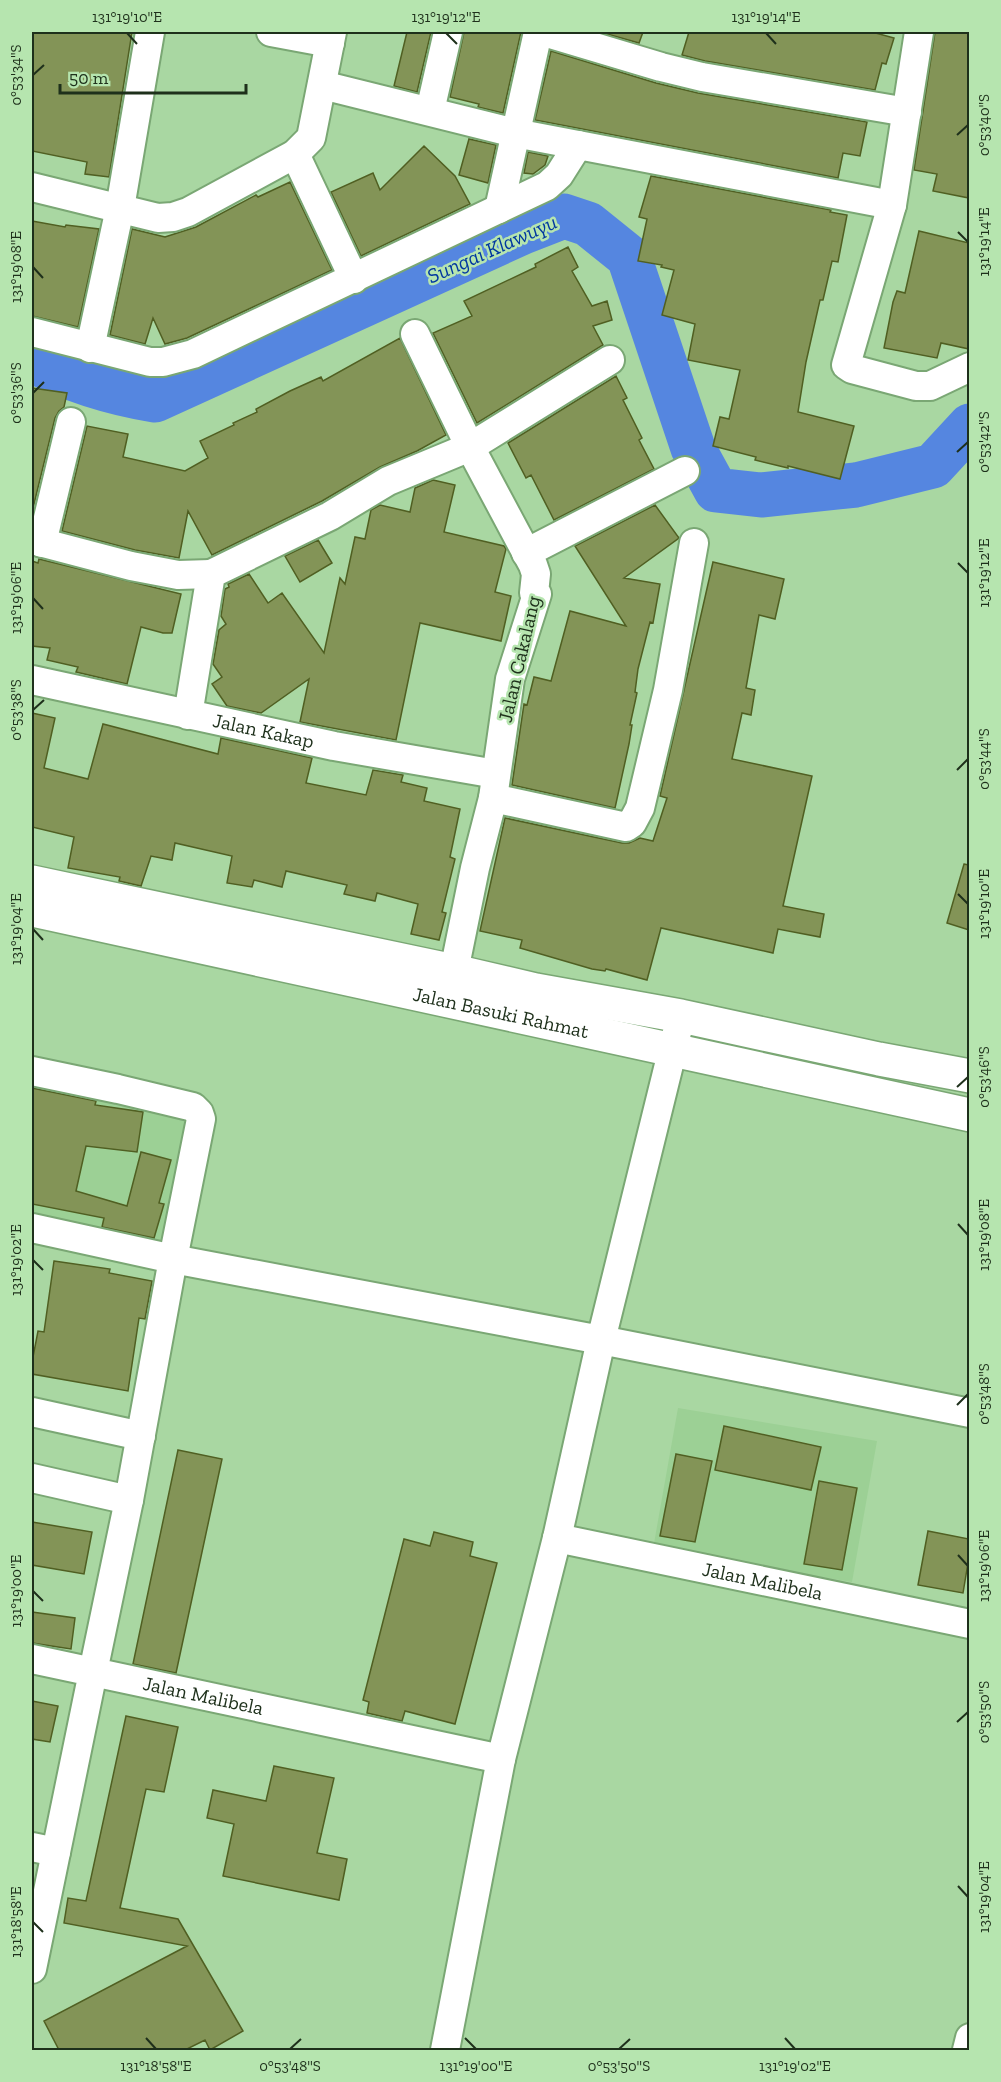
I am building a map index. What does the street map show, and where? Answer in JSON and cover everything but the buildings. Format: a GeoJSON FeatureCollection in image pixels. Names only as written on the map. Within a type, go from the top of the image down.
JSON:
{"type":"FeatureCollection","features":[{"type":"Feature","properties":{"kind":"highway","name":"Jalan Basuki Rahmat"},"geometry":{"type":"LineString","coordinates":[[32,882],[257,944],[673,1049],[969,1115]]}},
{"type":"Feature","properties":{"kind":"highway","name":"Jalan Basuki Rahmat"},"geometry":{"type":"LineString","coordinates":[[32,910],[454,971],[536,990],[681,1016],[969,1076]]}},
{"type":"Feature","properties":{"kind":"street"},"geometry":{"type":"LineString","coordinates":[[90,348],[120,208],[150,32]]}},
{"type":"Feature","properties":{"kind":"street"},"geometry":{"type":"LineString","coordinates":[[32,187],[158,218],[173,217],[188,212],[302,150],[311,138],[331,37],[272,32]]}},
{"type":"Feature","properties":{"kind":"street"},"geometry":{"type":"LineString","coordinates":[[430,111],[448,32]]}},
{"type":"Feature","properties":{"kind":"street"},"geometry":{"type":"LineString","coordinates":[[499,210],[538,32]]}},
{"type":"Feature","properties":{"kind":"street"},"geometry":{"type":"LineString","coordinates":[[544,32],[702,77],[907,112]]}},
{"type":"Feature","properties":{"kind":"street"},"geometry":{"type":"LineString","coordinates":[[912,33],[907,112],[892,206],[847,366],[923,387],[930,386],[969,367]]}},
{"type":"Feature","properties":{"kind":"street"},"geometry":{"type":"LineString","coordinates":[[322,85],[515,133],[892,206]]}},
{"type":"Feature","properties":{"kind":"street"},"geometry":{"type":"LineString","coordinates":[[32,332],[150,362],[177,359],[193,354],[547,186],[560,175],[578,145]]}},
{"type":"Feature","properties":{"kind":"street"},"geometry":{"type":"LineString","coordinates":[[295,154],[354,279]]}},
{"type":"Feature","properties":{"kind":"street","name":"Jalan Cakalang"},"geometry":{"type":"LineString","coordinates":[[415,334],[536,574],[534,593],[537,594],[510,679],[494,786],[474,868],[454,971]]}},
{"type":"Feature","properties":{"kind":"street"},"geometry":{"type":"LineString","coordinates":[[71,422],[37,542],[131,566],[178,575],[211,574],[330,516],[388,481],[470,447],[610,360]]}},
{"type":"Feature","properties":{"kind":"street"},"geometry":{"type":"LineString","coordinates":[[526,553],[685,471]]}},
{"type":"Feature","properties":{"kind":"street","name":"Jalan Kakap"},"geometry":{"type":"LineString","coordinates":[[32,680],[188,716],[334,746],[494,786],[626,827],[632,823],[640,808],[668,690],[694,543]]}},
{"type":"Feature","properties":{"kind":"street"},"geometry":{"type":"LineString","coordinates":[[188,716],[211,574]]}},
{"type":"Feature","properties":{"kind":"street"},"geometry":{"type":"LineString","coordinates":[[445,2050],[501,1759],[557,1538],[601,1340],[681,1016]]}},
{"type":"Feature","properties":{"kind":"street"},"geometry":{"type":"LineString","coordinates":[[32,1071],[193,1107],[200,1115],[129,1500],[93,1672],[44,1850],[32,1969]]}},
{"type":"Feature","properties":{"kind":"street"},"geometry":{"type":"LineString","coordinates":[[32,1228],[173,1259],[969,1413]]}},
{"type":"Feature","properties":{"kind":"street"},"geometry":{"type":"LineString","coordinates":[[32,1412],[141,1436]]}},
{"type":"Feature","properties":{"kind":"street"},"geometry":{"type":"LineString","coordinates":[[32,1478],[129,1500]]}},
{"type":"Feature","properties":{"kind":"street","name":"Jalan Malibela"},"geometry":{"type":"LineString","coordinates":[[557,1538],[969,1624]]}},
{"type":"Feature","properties":{"kind":"street","name":"Jalan Malibela"},"geometry":{"type":"LineString","coordinates":[[32,1659],[501,1759]]}},
{"type":"Feature","properties":{"kind":"street"},"geometry":{"type":"LineString","coordinates":[[967,2050],[969,2038]]}},
{"type":"Feature","properties":{"kind":"shaded area"},"geometry":{"type":"Polygon","coordinates":[[[32,1067],[210,1108],[175,1255],[32,1221],[32,1204],[72,1211],[86,1143],[32,1132],[32,1125],[38,1126],[48,1086],[32,1082],[32,1067]],[[54,1085],[46,1125],[89,1133],[97,1093],[54,1085]],[[107,1107],[101,1148],[137,1152],[143,1112],[107,1107]],[[141,1152],[132,1187],[161,1194],[171,1160],[141,1152]],[[136,1196],[124,1231],[153,1241],[164,1204],[136,1196]],[[109,1201],[101,1231],[119,1237],[127,1206],[109,1201]]]}},
{"type":"Feature","properties":{"kind":"shaded area"},"geometry":{"type":"Polygon","coordinates":[[[678,1408],[877,1441],[852,1582],[653,1549],[678,1408]],[[725,1426],[715,1470],[811,1490],[820,1446],[725,1426]],[[677,1454],[660,1535],[695,1542],[712,1462],[677,1454]],[[818,1482],[804,1563],[842,1570],[856,1488],[818,1482]]]}},
{"type":"Feature","properties":{"kind":"waterway","name":"Sungai Klawuyu"},"geometry":{"type":"LineString","coordinates":[[32,360],[92,385],[155,400],[523,232],[564,216],[588,224],[629,257],[693,448],[716,490],[761,495],[856,485],[933,466],[970,426]]}}]}
